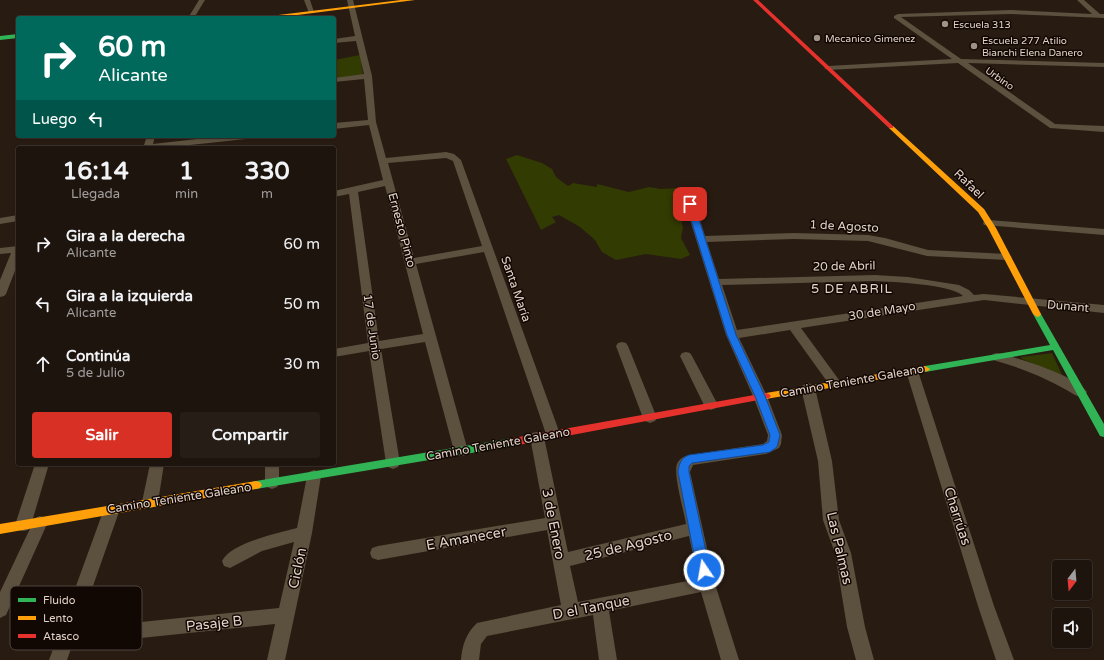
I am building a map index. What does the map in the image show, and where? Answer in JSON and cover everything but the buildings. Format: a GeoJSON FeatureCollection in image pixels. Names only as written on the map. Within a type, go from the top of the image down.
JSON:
{"type":"FeatureCollection","features":[{"type":"Feature","properties":{"kind":"street"},"geometry":{"type":"LineString","coordinates":[[193,16],[202,0]]}},
{"type":"Feature","properties":{"kind":"street"},"geometry":{"type":"LineString","coordinates":[[307,0],[311,12]]}},
{"type":"Feature","properties":{"kind":"street"},"geometry":{"type":"LineString","coordinates":[[278,16],[311,12],[351,4],[413,0]]}},
{"type":"Feature","properties":{"kind":"street","name":"Rafael"},"geometry":{"type":"LineString","coordinates":[[755,0],[974,204],[988,223],[1008,257],[1056,348],[1104,433]]}},
{"type":"Feature","properties":{"kind":"street"},"geometry":{"type":"LineString","coordinates":[[1080,0],[1101,15],[1104,21]]}},
{"type":"Feature","properties":{"kind":"street","name":"Ernesto Pinto"},"geometry":{"type":"LineString","coordinates":[[351,4],[368,76],[372,122],[384,161],[461,450]]}},
{"type":"Feature","properties":{"kind":"street","name":"Urbino"},"geometry":{"type":"LineString","coordinates":[[1101,15],[961,12],[900,14],[896,17],[1053,126],[1104,129]]}},
{"type":"Feature","properties":{"kind":"street"},"geometry":{"type":"LineString","coordinates":[[0,38],[16,36]]}},
{"type":"Feature","properties":{"kind":"street"},"geometry":{"type":"LineString","coordinates":[[336,41],[360,38]]}},
{"type":"Feature","properties":{"kind":"street"},"geometry":{"type":"LineString","coordinates":[[828,68],[959,61],[1104,64]]}},
{"type":"Feature","properties":{"kind":"street"},"geometry":{"type":"LineString","coordinates":[[336,80],[368,76]]}},
{"type":"Feature","properties":{"kind":"street"},"geometry":{"type":"LineString","coordinates":[[336,126],[372,122]]}},
{"type":"Feature","properties":{"kind":"street"},"geometry":{"type":"LineString","coordinates":[[156,146],[228,138]]}},
{"type":"Feature","properties":{"kind":"street","name":"Santa María"},"geometry":{"type":"LineString","coordinates":[[384,161],[441,156],[451,156],[457,160],[553,434]]}},
{"type":"Feature","properties":{"kind":"street"},"geometry":{"type":"LineString","coordinates":[[336,194],[389,182]]}},
{"type":"Feature","properties":{"kind":"street","name":"17 de Junio"},"geometry":{"type":"LineString","coordinates":[[353,191],[374,346],[393,463]]}},
{"type":"Feature","properties":{"kind":"street"},"geometry":{"type":"LineString","coordinates":[[690,204],[732,335],[760,396],[775,435],[774,444],[766,449],[689,460],[684,465],[683,472],[707,584],[730,660]]}},
{"type":"Feature","properties":{"kind":"street"},"geometry":{"type":"LineString","coordinates":[[0,221],[16,218]]}},
{"type":"Feature","properties":{"kind":"street"},"geometry":{"type":"LineString","coordinates":[[988,223],[1104,232]]}},
{"type":"Feature","properties":{"kind":"street","name":"1 de Agosto"},"geometry":{"type":"LineString","coordinates":[[701,239],[794,236],[861,238],[881,240],[927,253],[1008,257]]}},
{"type":"Feature","properties":{"kind":"street"},"geometry":{"type":"LineString","coordinates":[[410,262],[488,248]]}},
{"type":"Feature","properties":{"kind":"street"},"geometry":{"type":"LineString","coordinates":[[0,251],[16,249]]}},
{"type":"Feature","properties":{"kind":"street"},"geometry":{"type":"LineString","coordinates":[[0,294],[3,278],[16,253]]}},
{"type":"Feature","properties":{"kind":"street","name":"20 de Abril"},"geometry":{"type":"LineString","coordinates":[[714,282],[875,278],[908,280],[955,287],[965,292],[970,298]]}},
{"type":"Feature","properties":{"kind":"street","name":"30 de Mayo"},"geometry":{"type":"LineString","coordinates":[[732,335],[970,298],[984,297],[1032,302]]}},
{"type":"Feature","properties":{"kind":"street","name":"Dunant"},"geometry":{"type":"LineString","coordinates":[[1032,302],[1104,309]]}},
{"type":"Feature","properties":{"kind":"street"},"geometry":{"type":"LineString","coordinates":[[793,326],[836,384]]}},
{"type":"Feature","properties":{"kind":"street"},"geometry":{"type":"LineString","coordinates":[[336,353],[430,337]]}},
{"type":"Feature","properties":{"kind":"street"},"geometry":{"type":"LineString","coordinates":[[622,346],[650,418]]}},
{"type":"Feature","properties":{"kind":"street","name":"Camino Teniente Galeano"},"geometry":{"type":"LineString","coordinates":[[0,529],[150,502],[393,463],[650,418],[760,396],[1056,348]]}},
{"type":"Feature","properties":{"kind":"street"},"geometry":{"type":"LineString","coordinates":[[686,356],[711,405]]}},
{"type":"Feature","properties":{"kind":"street","name":"Camino Teniente Galeano"},"geometry":{"type":"LineString","coordinates":[[996,357],[1036,369],[1061,380],[1080,392]]}},
{"type":"Feature","properties":{"kind":"street","name":"Charrúas"},"geometry":{"type":"LineString","coordinates":[[912,371],[1005,660]]}},
{"type":"Feature","properties":{"kind":"street","name":"Las Palmas"},"geometry":{"type":"LineString","coordinates":[[808,388],[826,462],[831,520],[842,553],[856,627],[865,660]]}},
{"type":"Feature","properties":{"kind":"street","name":"3 de Enero"},"geometry":{"type":"LineString","coordinates":[[537,437],[571,611]]}},
{"type":"Feature","properties":{"kind":"street"},"geometry":{"type":"LineString","coordinates":[[22,525],[41,466]]}},
{"type":"Feature","properties":{"kind":"street"},"geometry":{"type":"LineString","coordinates":[[150,502],[157,466]]}},
{"type":"Feature","properties":{"kind":"street"},"geometry":{"type":"LineString","coordinates":[[272,466],[272,483]]}},
{"type":"Feature","properties":{"kind":"street","name":"Ciclón"},"geometry":{"type":"LineString","coordinates":[[276,660],[304,533],[314,476]]}},
{"type":"Feature","properties":{"kind":"street"},"geometry":{"type":"LineString","coordinates":[[84,586],[112,509]]}},
{"type":"Feature","properties":{"kind":"street"},"geometry":{"type":"LineString","coordinates":[[11,586],[40,522]]}},
{"type":"Feature","properties":{"kind":"street","name":"E Amanecer"},"geometry":{"type":"LineString","coordinates":[[378,553],[554,523]]}},
{"type":"Feature","properties":{"kind":"street","name":"25 de Agosto"},"geometry":{"type":"LineString","coordinates":[[561,561],[695,528]]}},
{"type":"Feature","properties":{"kind":"street"},"geometry":{"type":"LineString","coordinates":[[230,560],[258,545],[304,533]]}},
{"type":"Feature","properties":{"kind":"street","name":"D el Tanque"},"geometry":{"type":"LineString","coordinates":[[470,660],[472,640],[477,633],[489,627],[707,584]]}},
{"type":"Feature","properties":{"kind":"street"},"geometry":{"type":"LineString","coordinates":[[0,610],[10,588]]}},
{"type":"Feature","properties":{"kind":"street"},"geometry":{"type":"LineString","coordinates":[[600,606],[608,660]]}},
{"type":"Feature","properties":{"kind":"street","name":"Pasaje B"},"geometry":{"type":"LineString","coordinates":[[142,630],[286,616]]}},
{"type":"Feature","properties":{"kind":"street"},"geometry":{"type":"LineString","coordinates":[[58,660],[62,650]]}},
{"type":"Feature","properties":{"kind":"green space"},"geometry":{"type":"Polygon","coordinates":[[[360,55],[363,75],[336,79],[336,60],[360,55]]]}},
{"type":"Feature","properties":{"kind":"green space"},"geometry":{"type":"Polygon","coordinates":[[[517,155],[542,163],[552,169],[556,177],[568,186],[573,183],[597,187],[597,184],[629,192],[649,187],[705,191],[686,194],[678,210],[683,227],[681,238],[690,255],[681,259],[646,254],[616,260],[602,252],[595,240],[580,227],[559,215],[552,217],[556,222],[541,230],[506,159],[517,155]]]}},
{"type":"Feature","properties":{"kind":"green space"},"geometry":{"type":"Polygon","coordinates":[[[1052,353],[1063,377],[1022,359],[1021,357],[1052,353]]]}},
{"type":"Feature","properties":{"kind":"traffic: fast"},"geometry":{"type":"LineString","coordinates":[[0,38],[16,36]]}},
{"type":"Feature","properties":{"kind":"traffic: fast"},"geometry":{"type":"LineString","coordinates":[[1037,314],[1104,433]]}},
{"type":"Feature","properties":{"kind":"traffic: fast"},"geometry":{"type":"LineString","coordinates":[[925,369],[1055,347]]}},
{"type":"Feature","properties":{"kind":"traffic: fast"},"geometry":{"type":"LineString","coordinates":[[256,485],[513,442]]}},
{"type":"Feature","properties":{"kind":"traffic: slow"},"geometry":{"type":"LineString","coordinates":[[279,16],[413,0]]}},
{"type":"Feature","properties":{"kind":"traffic: slow"},"geometry":{"type":"LineString","coordinates":[[891,127],[981,211],[992,228],[1037,314]]}},
{"type":"Feature","properties":{"kind":"traffic: slow"},"geometry":{"type":"LineString","coordinates":[[766,396],[925,369]]}},
{"type":"Feature","properties":{"kind":"traffic: slow"},"geometry":{"type":"LineString","coordinates":[[0,529],[256,485]]}},
{"type":"Feature","properties":{"kind":"traffic: jam"},"geometry":{"type":"LineString","coordinates":[[755,0],[891,127]]}},
{"type":"Feature","properties":{"kind":"traffic: jam"},"geometry":{"type":"LineString","coordinates":[[513,442],[766,396]]}},
{"type":"Feature","properties":{"kind":"place","name":"Escuela 313"},"geometry":{"type":"Point","coordinates":[945,24]}},
{"type":"Feature","properties":{"kind":"place","name":"Mecanico Gimenez"},"geometry":{"type":"Point","coordinates":[817,38]}},
{"type":"Feature","properties":{"kind":"place","name":"Escuela 277 Atilio Bianchi Elena Danero"},"geometry":{"type":"Point","coordinates":[974,46]}},
{"type":"Feature","properties":{"kind":"district","name":"5 DE ABRIL"},"geometry":{"type":"Point","coordinates":[852,288]}},
{"type":"Feature","properties":{"kind":"route"},"geometry":{"type":"LineString","coordinates":[[690,204],[732,335],[760,396],[775,435],[774,444],[766,449],[689,460],[684,465],[683,472],[704,570]]}}]}
